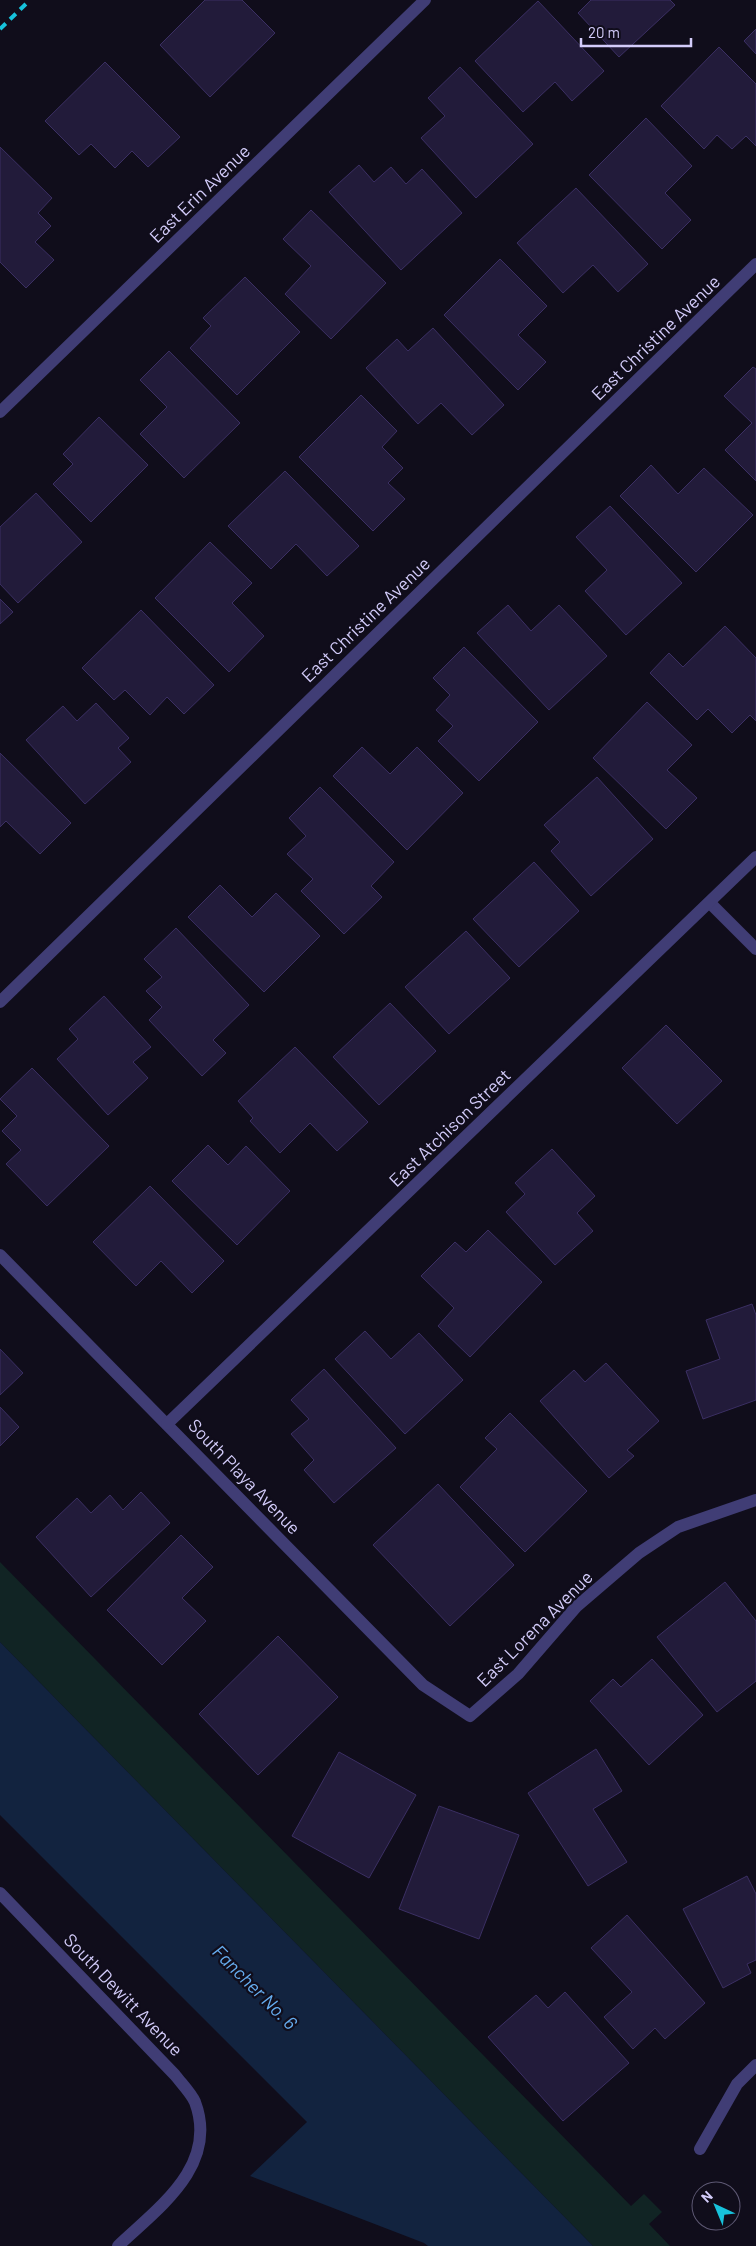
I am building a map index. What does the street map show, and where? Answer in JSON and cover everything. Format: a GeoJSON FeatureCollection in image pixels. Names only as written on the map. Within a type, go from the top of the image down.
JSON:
{"type":"FeatureCollection","features":[{"type":"Feature","properties":{"kind":"street","name":"East Erin Avenue"},"geometry":{"type":"LineString","coordinates":[[0,412],[425,0]]}},
{"type":"Feature","properties":{"kind":"street","name":"East Christine Avenue"},"geometry":{"type":"LineString","coordinates":[[0,1002],[756,264]]}},
{"type":"Feature","properties":{"kind":"street","name":"East Atchison Street"},"geometry":{"type":"LineString","coordinates":[[168,1424],[756,857]]}},
{"type":"Feature","properties":{"kind":"street"},"geometry":{"type":"LineString","coordinates":[[710,903],[756,949]]}},
{"type":"Feature","properties":{"kind":"street","name":"South Playa Avenue"},"geometry":{"type":"LineString","coordinates":[[0,1255],[423,1685],[470,1716]]}},
{"type":"Feature","properties":{"kind":"street","name":"East Lorena Avenue"},"geometry":{"type":"LineString","coordinates":[[470,1716],[518,1674],[576,1608],[639,1553],[678,1526],[756,1500]]}},
{"type":"Feature","properties":{"kind":"street","name":"South Dewitt Avenue"},"geometry":{"type":"LineString","coordinates":[[0,1893],[175,2074],[195,2101],[202,2132],[196,2159],[177,2190],[118,2246]]}},
{"type":"Feature","properties":{"kind":"street"},"geometry":{"type":"LineString","coordinates":[[700,2149],[737,2084],[756,2065]]}},
{"type":"Feature","properties":{"kind":"green space"},"geometry":{"type":"Polygon","coordinates":[[[0,1562],[631,2206],[644,2194],[662,2212],[649,2224],[670,2246],[593,2246],[0,1642],[0,1562]]]}},
{"type":"Feature","properties":{"kind":"water","name":"Fancher No. 6"},"geometry":{"type":"Polygon","coordinates":[[[0,1642],[593,2246],[428,2246],[250,2176],[307,2122],[0,1815],[0,1642]]]}},
{"type":"Feature","properties":{"kind":"building"},"geometry":{"type":"Polygon","coordinates":[[[205,0],[242,0],[275,33],[210,97],[160,45],[205,0]]]}},
{"type":"Feature","properties":{"kind":"building"},"geometry":{"type":"Polygon","coordinates":[[[591,0],[670,0],[675,5],[619,57],[578,13],[591,0]]]}},
{"type":"Feature","properties":{"kind":"building"},"geometry":{"type":"Polygon","coordinates":[[[538,1],[604,71],[572,101],[555,82],[523,112],[475,61],[538,1]]]}},
{"type":"Feature","properties":{"kind":"building"},"geometry":{"type":"Polygon","coordinates":[[[756,29],[756,54],[744,41],[756,29]]]}},
{"type":"Feature","properties":{"kind":"building"},"geometry":{"type":"Polygon","coordinates":[[[719,47],[756,84],[756,146],[746,136],[732,149],[717,135],[704,149],[661,106],[719,47]]]}},
{"type":"Feature","properties":{"kind":"building"},"geometry":{"type":"Polygon","coordinates":[[[105,62],[180,137],[148,167],[132,151],[115,168],[91,144],[79,155],[45,121],[105,62]]]}},
{"type":"Feature","properties":{"kind":"building"},"geometry":{"type":"Polygon","coordinates":[[[460,67],[533,144],[476,198],[421,138],[445,116],[428,98],[460,67]]]}},
{"type":"Feature","properties":{"kind":"building"},"geometry":{"type":"Polygon","coordinates":[[[646,118],[692,166],[665,193],[691,220],[662,249],[589,175],[646,118]]]}},
{"type":"Feature","properties":{"kind":"building"},"geometry":{"type":"Polygon","coordinates":[[[0,147],[52,198],[38,213],[51,226],[35,242],[54,260],[26,288],[0,262],[0,147]]]}},
{"type":"Feature","properties":{"kind":"building"},"geometry":{"type":"Polygon","coordinates":[[[359,165],[374,182],[391,167],[406,184],[422,169],[462,213],[401,270],[329,192],[359,165]]]}},
{"type":"Feature","properties":{"kind":"building"},"geometry":{"type":"Polygon","coordinates":[[[576,188],[648,264],[618,292],[593,265],[563,293],[517,243],[576,188]]]}},
{"type":"Feature","properties":{"kind":"building"},"geometry":{"type":"Polygon","coordinates":[[[311,210],[386,283],[331,339],[285,294],[311,266],[283,239],[311,210]]]}},
{"type":"Feature","properties":{"kind":"building"},"geometry":{"type":"Polygon","coordinates":[[[500,259],[547,306],[518,335],[546,362],[518,390],[444,315],[500,259]]]}},
{"type":"Feature","properties":{"kind":"building"},"geometry":{"type":"Polygon","coordinates":[[[245,277],[300,332],[237,395],[190,348],[211,326],[203,318],[245,277]]]}},
{"type":"Feature","properties":{"kind":"building"},"geometry":{"type":"Polygon","coordinates":[[[433,328],[504,405],[472,435],[441,403],[418,424],[366,368],[397,339],[408,351],[433,328]]]}},
{"type":"Feature","properties":{"kind":"building"},"geometry":{"type":"Polygon","coordinates":[[[169,351],[240,423],[184,478],[140,434],[167,407],[140,380],[169,351]]]}},
{"type":"Feature","properties":{"kind":"building"},"geometry":{"type":"Polygon","coordinates":[[[753,367],[756,369],[756,481],[725,450],[752,423],[724,396],[753,367]]]}},
{"type":"Feature","properties":{"kind":"building"},"geometry":{"type":"Polygon","coordinates":[[[361,395],[397,431],[382,447],[403,468],[388,483],[405,499],[373,531],[299,457],[361,395]]]}},
{"type":"Feature","properties":{"kind":"building"},"geometry":{"type":"Polygon","coordinates":[[[99,417],[148,465],[91,522],[53,484],[73,464],[63,454],[99,417]]]}},
{"type":"Feature","properties":{"kind":"building"},"geometry":{"type":"Polygon","coordinates":[[[651,465],[678,494],[704,468],[753,515],[696,572],[620,496],[651,465]]]}},
{"type":"Feature","properties":{"kind":"building"},"geometry":{"type":"Polygon","coordinates":[[[285,471],[359,546],[327,576],[296,544],[271,569],[228,526],[285,471]]]}},
{"type":"Feature","properties":{"kind":"building"},"geometry":{"type":"Polygon","coordinates":[[[36,493],[82,542],[18,603],[0,584],[0,527],[36,493]]]}},
{"type":"Feature","properties":{"kind":"building"},"geometry":{"type":"Polygon","coordinates":[[[610,506],[682,583],[626,635],[585,591],[607,570],[576,537],[610,506]]]}},
{"type":"Feature","properties":{"kind":"building"},"geometry":{"type":"Polygon","coordinates":[[[210,542],[252,583],[232,603],[264,636],[229,672],[155,598],[210,542]]]}},
{"type":"Feature","properties":{"kind":"building"},"geometry":{"type":"Polygon","coordinates":[[[0,599],[13,612],[0,624],[0,599]]]}},
{"type":"Feature","properties":{"kind":"building"},"geometry":{"type":"Polygon","coordinates":[[[508,605],[531,631],[559,605],[607,656],[549,710],[477,633],[508,605]]]}},
{"type":"Feature","properties":{"kind":"building"},"geometry":{"type":"Polygon","coordinates":[[[141,610],[214,685],[184,714],[167,697],[150,715],[125,690],[114,700],[82,668],[141,610]]]}},
{"type":"Feature","properties":{"kind":"building"},"geometry":{"type":"Polygon","coordinates":[[[725,626],[756,658],[756,721],[750,715],[732,733],[708,709],[697,720],[650,673],[669,653],[683,667],[725,626]]]}},
{"type":"Feature","properties":{"kind":"building"},"geometry":{"type":"Polygon","coordinates":[[[464,647],[538,722],[479,781],[438,741],[453,726],[436,710],[450,695],[433,678],[464,647]]]}},
{"type":"Feature","properties":{"kind":"building"},"geometry":{"type":"Polygon","coordinates":[[[647,702],[692,745],[667,770],[697,798],[666,829],[593,758],[647,702]]]}},
{"type":"Feature","properties":{"kind":"building"},"geometry":{"type":"Polygon","coordinates":[[[96,703],[129,738],[118,748],[131,762],[85,804],[26,740],[63,706],[77,721],[96,703]]]}},
{"type":"Feature","properties":{"kind":"building"},"geometry":{"type":"Polygon","coordinates":[[[362,747],[390,774],[417,747],[463,793],[407,850],[333,776],[362,747]]]}},
{"type":"Feature","properties":{"kind":"building"},"geometry":{"type":"Polygon","coordinates":[[[0,753],[71,823],[40,854],[6,821],[0,827],[0,753]]]}},
{"type":"Feature","properties":{"kind":"building"},"geometry":{"type":"Polygon","coordinates":[[[597,777],[653,839],[591,896],[551,851],[560,842],[544,825],[597,777]]]}},
{"type":"Feature","properties":{"kind":"building"},"geometry":{"type":"Polygon","coordinates":[[[320,787],[394,862],[371,886],[382,897],[344,934],[301,891],[313,879],[287,854],[306,836],[289,818],[320,787]]]}},
{"type":"Feature","properties":{"kind":"building"},"geometry":{"type":"Polygon","coordinates":[[[534,862],[579,911],[519,967],[473,919],[534,862]]]}},
{"type":"Feature","properties":{"kind":"building"},"geometry":{"type":"Polygon","coordinates":[[[220,885],[252,917],[276,893],[320,936],[264,992],[188,917],[220,885]]]}},
{"type":"Feature","properties":{"kind":"building"},"geometry":{"type":"Polygon","coordinates":[[[176,928],[249,1005],[213,1040],[226,1053],[202,1076],[149,1020],[162,1007],[146,991],[162,977],[144,959],[176,928]]]}},
{"type":"Feature","properties":{"kind":"building"},"geometry":{"type":"Polygon","coordinates":[[[466,931],[510,978],[449,1034],[405,987],[466,931]]]}},
{"type":"Feature","properties":{"kind":"building"},"geometry":{"type":"Polygon","coordinates":[[[104,996],[151,1047],[133,1062],[148,1078],[108,1115],[57,1059],[78,1039],[69,1029],[104,996]]]}},
{"type":"Feature","properties":{"kind":"building"},"geometry":{"type":"Polygon","coordinates":[[[390,1003],[436,1051],[379,1105],[333,1057],[390,1003]]]}},
{"type":"Feature","properties":{"kind":"building"},"geometry":{"type":"Polygon","coordinates":[[[666,1025],[722,1081],[677,1124],[622,1068],[666,1025]]]}},
{"type":"Feature","properties":{"kind":"building"},"geometry":{"type":"Polygon","coordinates":[[[295,1047],[368,1122],[337,1151],[310,1123],[280,1153],[250,1121],[253,1118],[238,1101],[295,1047]]]}},
{"type":"Feature","properties":{"kind":"building"},"geometry":{"type":"Polygon","coordinates":[[[32,1068],[109,1146],[47,1206],[6,1164],[21,1150],[2,1131],[17,1116],[0,1099],[32,1068]]]}},
{"type":"Feature","properties":{"kind":"building"},"geometry":{"type":"Polygon","coordinates":[[[208,1145],[228,1165],[246,1146],[290,1191],[237,1245],[172,1181],[208,1145]]]}},
{"type":"Feature","properties":{"kind":"building"},"geometry":{"type":"Polygon","coordinates":[[[552,1149],[595,1196],[577,1213],[593,1231],[555,1265],[506,1212],[525,1194],[515,1183],[552,1149]]]}},
{"type":"Feature","properties":{"kind":"building"},"geometry":{"type":"Polygon","coordinates":[[[150,1186],[224,1261],[192,1293],[161,1261],[136,1286],[93,1242],[150,1186]]]}},
{"type":"Feature","properties":{"kind":"building"},"geometry":{"type":"Polygon","coordinates":[[[488,1230],[542,1282],[470,1357],[438,1326],[454,1308],[421,1276],[455,1242],[466,1252],[488,1230]]]}},
{"type":"Feature","properties":{"kind":"building"},"geometry":{"type":"Polygon","coordinates":[[[752,1304],[756,1315],[756,1400],[703,1419],[686,1371],[720,1359],[706,1320],[752,1304]]]}},
{"type":"Feature","properties":{"kind":"building"},"geometry":{"type":"Polygon","coordinates":[[[365,1331],[391,1359],[419,1333],[463,1380],[405,1434],[335,1359],[365,1331]]]}},
{"type":"Feature","properties":{"kind":"building"},"geometry":{"type":"Polygon","coordinates":[[[0,1349],[23,1373],[0,1395],[0,1349]]]}},
{"type":"Feature","properties":{"kind":"building"},"geometry":{"type":"Polygon","coordinates":[[[606,1363],[659,1421],[627,1450],[634,1456],[609,1478],[540,1401],[574,1370],[585,1382],[606,1363]]]}},
{"type":"Feature","properties":{"kind":"building"},"geometry":{"type":"Polygon","coordinates":[[[324,1369],[396,1448],[334,1503],[304,1470],[314,1460],[291,1434],[309,1419],[291,1400],[324,1369]]]}},
{"type":"Feature","properties":{"kind":"building"},"geometry":{"type":"Polygon","coordinates":[[[0,1407],[19,1427],[0,1446],[0,1407]]]}},
{"type":"Feature","properties":{"kind":"building"},"geometry":{"type":"Polygon","coordinates":[[[510,1413],[587,1491],[525,1552],[460,1487],[497,1449],[485,1438],[510,1413]]]}},
{"type":"Feature","properties":{"kind":"building"},"geometry":{"type":"Polygon","coordinates":[[[438,1484],[514,1565],[450,1626],[373,1545],[438,1484]]]}},
{"type":"Feature","properties":{"kind":"building"},"geometry":{"type":"Polygon","coordinates":[[[141,1492],[170,1523],[91,1597],[36,1537],[77,1498],[91,1513],[110,1495],[123,1510],[141,1492]]]}},
{"type":"Feature","properties":{"kind":"building"},"geometry":{"type":"Polygon","coordinates":[[[181,1535],[213,1567],[182,1598],[206,1621],[162,1665],[107,1610],[181,1535]]]}},
{"type":"Feature","properties":{"kind":"building"},"geometry":{"type":"Polygon","coordinates":[[[725,1582],[756,1621],[756,1681],[717,1712],[657,1637],[725,1582]]]}},
{"type":"Feature","properties":{"kind":"building"},"geometry":{"type":"Polygon","coordinates":[[[278,1636],[338,1697],[258,1775],[199,1714],[278,1636]]]}},
{"type":"Feature","properties":{"kind":"building"},"geometry":{"type":"Polygon","coordinates":[[[652,1659],[703,1715],[649,1765],[590,1701],[613,1679],[621,1687],[652,1659]]]}},
{"type":"Feature","properties":{"kind":"building"},"geometry":{"type":"Polygon","coordinates":[[[596,1749],[622,1791],[593,1809],[627,1862],[588,1886],[528,1793],[596,1749]]]}},
{"type":"Feature","properties":{"kind":"building"},"geometry":{"type":"Polygon","coordinates":[[[339,1752],[416,1795],[369,1878],[292,1836],[339,1752]]]}},
{"type":"Feature","properties":{"kind":"building"},"geometry":{"type":"Polygon","coordinates":[[[439,1806],[519,1835],[479,1939],[399,1909],[439,1806]]]}},
{"type":"Feature","properties":{"kind":"building"},"geometry":{"type":"Polygon","coordinates":[[[747,1876],[756,1894],[756,1960],[747,1964],[751,1973],[723,1988],[683,1909],[747,1876]]]}},
{"type":"Feature","properties":{"kind":"building"},"geometry":{"type":"Polygon","coordinates":[[[627,1915],[705,2003],[665,2039],[655,2028],[633,2049],[604,2017],[632,1992],[591,1948],[627,1915]]]}},
{"type":"Feature","properties":{"kind":"building"},"geometry":{"type":"Polygon","coordinates":[[[565,1992],[629,2063],[563,2121],[488,2037],[536,1995],[548,2008],[565,1992]]]}},
{"type":"Feature","properties":{"kind":"railway"},"geometry":{"type":"LineString","coordinates":[[0,29],[30,0]]}}]}
